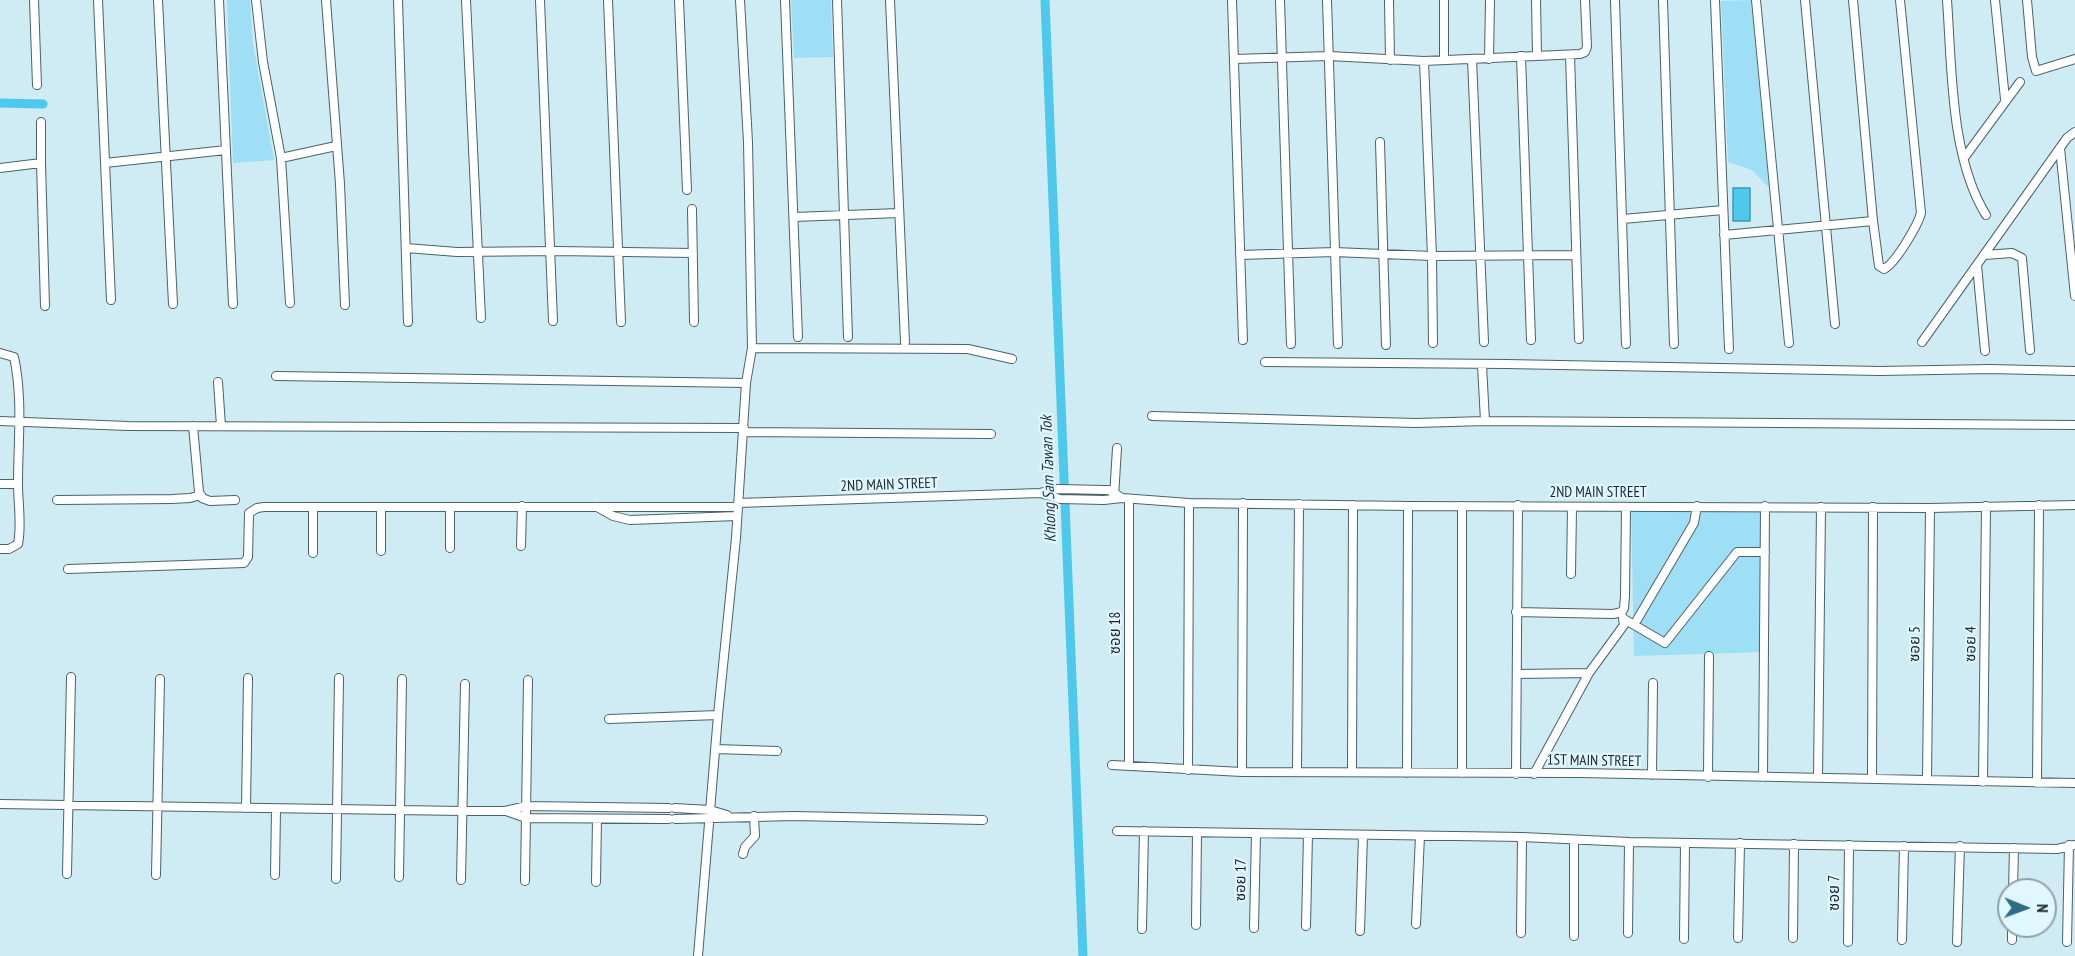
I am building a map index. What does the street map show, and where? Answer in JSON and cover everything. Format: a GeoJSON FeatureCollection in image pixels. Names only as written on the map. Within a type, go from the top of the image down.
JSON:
{"type":"FeatureCollection","features":[{"type":"Feature","properties":{"kind":"street"},"geometry":{"type":"LineString","coordinates":[[34,0],[37,85]]}},
{"type":"Feature","properties":{"kind":"street"},"geometry":{"type":"LineString","coordinates":[[98,0],[111,300]]}},
{"type":"Feature","properties":{"kind":"street"},"geometry":{"type":"LineString","coordinates":[[158,0],[173,304]]}},
{"type":"Feature","properties":{"kind":"street"},"geometry":{"type":"LineString","coordinates":[[219,0],[233,304]]}},
{"type":"Feature","properties":{"kind":"street"},"geometry":{"type":"LineString","coordinates":[[256,0],[263,62],[280,158],[290,303]]}},
{"type":"Feature","properties":{"kind":"street"},"geometry":{"type":"LineString","coordinates":[[326,0],[340,184],[345,304]]}},
{"type":"Feature","properties":{"kind":"street"},"geometry":{"type":"LineString","coordinates":[[398,0],[408,322]]}},
{"type":"Feature","properties":{"kind":"street"},"geometry":{"type":"LineString","coordinates":[[466,0],[481,318]]}},
{"type":"Feature","properties":{"kind":"street"},"geometry":{"type":"LineString","coordinates":[[540,0],[553,321]]}},
{"type":"Feature","properties":{"kind":"street"},"geometry":{"type":"LineString","coordinates":[[608,0],[621,322]]}},
{"type":"Feature","properties":{"kind":"street"},"geometry":{"type":"LineString","coordinates":[[679,0],[687,190]]}},
{"type":"Feature","properties":{"kind":"street"},"geometry":{"type":"LineString","coordinates":[[698,956],[718,715],[736,538],[746,383],[752,348],[748,142],[740,0]]}},
{"type":"Feature","properties":{"kind":"street"},"geometry":{"type":"LineString","coordinates":[[785,0],[798,337]]}},
{"type":"Feature","properties":{"kind":"street"},"geometry":{"type":"LineString","coordinates":[[837,0],[848,337]]}},
{"type":"Feature","properties":{"kind":"street"},"geometry":{"type":"LineString","coordinates":[[890,0],[905,342]]}},
{"type":"Feature","properties":{"kind":"street"},"geometry":{"type":"LineString","coordinates":[[1232,0],[1243,340]]}},
{"type":"Feature","properties":{"kind":"street"},"geometry":{"type":"LineString","coordinates":[[1280,0],[1291,344]]}},
{"type":"Feature","properties":{"kind":"street"},"geometry":{"type":"LineString","coordinates":[[1328,0],[1338,344]]}},
{"type":"Feature","properties":{"kind":"street"},"geometry":{"type":"LineString","coordinates":[[1389,0],[1390,60]]}},
{"type":"Feature","properties":{"kind":"street"},"geometry":{"type":"LineString","coordinates":[[1443,0],[1444,59]]}},
{"type":"Feature","properties":{"kind":"street"},"geometry":{"type":"LineString","coordinates":[[1489,59],[1490,0]]}},
{"type":"Feature","properties":{"kind":"street"},"geometry":{"type":"LineString","coordinates":[[1536,0],[1537,55]]}},
{"type":"Feature","properties":{"kind":"street"},"geometry":{"type":"LineString","coordinates":[[1234,58],[1329,56],[1424,61],[1580,54],[1587,48],[1585,0]]}},
{"type":"Feature","properties":{"kind":"street"},"geometry":{"type":"LineString","coordinates":[[1625,0],[1615,0],[1626,344]]}},
{"type":"Feature","properties":{"kind":"street"},"geometry":{"type":"LineString","coordinates":[[1663,0],[1674,344]]}},
{"type":"Feature","properties":{"kind":"street"},"geometry":{"type":"LineString","coordinates":[[1715,0],[1729,349]]}},
{"type":"Feature","properties":{"kind":"street"},"geometry":{"type":"LineString","coordinates":[[1756,0],[1789,343]]}},
{"type":"Feature","properties":{"kind":"street"},"geometry":{"type":"LineString","coordinates":[[1805,0],[1835,324]]}},
{"type":"Feature","properties":{"kind":"street"},"geometry":{"type":"LineString","coordinates":[[1853,0],[1873,220],[1879,266],[1884,269],[1890,266],[1919,221],[1921,213],[1900,0]]}},
{"type":"Feature","properties":{"kind":"street"},"geometry":{"type":"LineString","coordinates":[[1947,0],[1957,128],[1977,199],[1986,215]]}},
{"type":"Feature","properties":{"kind":"street"},"geometry":{"type":"LineString","coordinates":[[1995,0],[2005,99]]}},
{"type":"Feature","properties":{"kind":"street"},"geometry":{"type":"LineString","coordinates":[[2026,0],[2032,57],[2036,71],[2075,59]]}},
{"type":"Feature","properties":{"kind":"street"},"geometry":{"type":"LineString","coordinates":[[1570,55],[1579,339]]}},
{"type":"Feature","properties":{"kind":"street"},"geometry":{"type":"LineString","coordinates":[[1521,56],[1531,340]]}},
{"type":"Feature","properties":{"kind":"street"},"geometry":{"type":"LineString","coordinates":[[1472,59],[1484,342]]}},
{"type":"Feature","properties":{"kind":"street"},"geometry":{"type":"LineString","coordinates":[[1424,61],[1433,343]]}},
{"type":"Feature","properties":{"kind":"street"},"geometry":{"type":"LineString","coordinates":[[1964,158],[2005,99],[2020,82]]}},
{"type":"Feature","properties":{"kind":"street"},"geometry":{"type":"LineString","coordinates":[[42,122],[45,306]]}},
{"type":"Feature","properties":{"kind":"street"},"geometry":{"type":"LineString","coordinates":[[1922,342],[2067,138],[2075,132]]}},
{"type":"Feature","properties":{"kind":"street"},"geometry":{"type":"LineString","coordinates":[[1380,142],[1386,345]]}},
{"type":"Feature","properties":{"kind":"street"},"geometry":{"type":"LineString","coordinates":[[280,158],[336,146]]}},
{"type":"Feature","properties":{"kind":"street"},"geometry":{"type":"LineString","coordinates":[[2060,148],[2072,235],[2075,296]]}},
{"type":"Feature","properties":{"kind":"street"},"geometry":{"type":"LineString","coordinates":[[105,163],[226,150]]}},
{"type":"Feature","properties":{"kind":"street"},"geometry":{"type":"LineString","coordinates":[[0,168],[41,163]]}},
{"type":"Feature","properties":{"kind":"street"},"geometry":{"type":"LineString","coordinates":[[692,209],[694,322]]}},
{"type":"Feature","properties":{"kind":"street"},"geometry":{"type":"LineString","coordinates":[[1623,219],[1723,210]]}},
{"type":"Feature","properties":{"kind":"street"},"geometry":{"type":"LineString","coordinates":[[794,217],[899,213]]}},
{"type":"Feature","properties":{"kind":"street"},"geometry":{"type":"LineString","coordinates":[[1724,235],[1873,220]]}},
{"type":"Feature","properties":{"kind":"street"},"geometry":{"type":"LineString","coordinates":[[406,248],[693,253]]}},
{"type":"Feature","properties":{"kind":"street"},"geometry":{"type":"LineString","coordinates":[[1240,255],[1334,252],[1432,256],[1575,255]]}},
{"type":"Feature","properties":{"kind":"street"},"geometry":{"type":"LineString","coordinates":[[1984,255],[2012,253],[2022,258],[2030,350]]}},
{"type":"Feature","properties":{"kind":"street"},"geometry":{"type":"LineString","coordinates":[[1977,265],[1985,351]]}},
{"type":"Feature","properties":{"kind":"street"},"geometry":{"type":"LineString","coordinates":[[752,348],[968,349],[1012,359]]}},
{"type":"Feature","properties":{"kind":"street"},"geometry":{"type":"LineString","coordinates":[[0,353],[14,357],[16,367],[20,534],[18,544],[9,549],[0,549]]}},
{"type":"Feature","properties":{"kind":"street"},"geometry":{"type":"LineString","coordinates":[[1265,362],[1880,371],[1990,369],[2075,371]]}},
{"type":"Feature","properties":{"kind":"street"},"geometry":{"type":"LineString","coordinates":[[1482,365],[1485,421]]}},
{"type":"Feature","properties":{"kind":"street"},"geometry":{"type":"LineString","coordinates":[[276,376],[746,383]]}},
{"type":"Feature","properties":{"kind":"street"},"geometry":{"type":"LineString","coordinates":[[218,382],[220,426]]}},
{"type":"Feature","properties":{"kind":"street"},"geometry":{"type":"LineString","coordinates":[[1152,416],[1404,423],[1485,421],[2075,425]]}},
{"type":"Feature","properties":{"kind":"street"},"geometry":{"type":"LineString","coordinates":[[0,421],[194,426],[991,434]]}},
{"type":"Feature","properties":{"kind":"street"},"geometry":{"type":"LineString","coordinates":[[194,426],[201,495]]}},
{"type":"Feature","properties":{"kind":"street","name":"ซอย 18"},"geometry":{"type":"LineString","coordinates":[[1117,448],[1128,765]]}},
{"type":"Feature","properties":{"kind":"street"},"geometry":{"type":"LineString","coordinates":[[0,484],[18,484]]}},
{"type":"Feature","properties":{"kind":"street","name":"2ND MAIN STREET"},"geometry":{"type":"LineString","coordinates":[[68,568],[239,565],[244,563],[248,557],[249,513],[264,507],[738,505],[1040,494],[1061,489],[1109,490],[1120,498]]}},
{"type":"Feature","properties":{"kind":"street","name":"2ND MAIN STREET"},"geometry":{"type":"LineString","coordinates":[[1040,494],[1060,499],[1082,500],[1120,498],[1190,503],[1408,506],[1930,508],[2075,505]]}},
{"type":"Feature","properties":{"kind":"street"},"geometry":{"type":"LineString","coordinates":[[57,500],[172,499],[201,495],[210,501],[235,500]]}},
{"type":"Feature","properties":{"kind":"street"},"geometry":{"type":"LineString","coordinates":[[1188,770],[1190,503]]}},
{"type":"Feature","properties":{"kind":"street"},"geometry":{"type":"LineString","coordinates":[[1242,772],[1243,503]]}},
{"type":"Feature","properties":{"kind":"street"},"geometry":{"type":"LineString","coordinates":[[1297,772],[1299,504]]}},
{"type":"Feature","properties":{"kind":"street"},"geometry":{"type":"LineString","coordinates":[[1352,772],[1353,505]]}},
{"type":"Feature","properties":{"kind":"street"},"geometry":{"type":"LineString","coordinates":[[1516,774],[1518,505]]}},
{"type":"Feature","properties":{"kind":"street"},"geometry":{"type":"LineString","coordinates":[[2037,783],[2039,505]]}},
{"type":"Feature","properties":{"kind":"street"},"geometry":{"type":"LineString","coordinates":[[521,546],[522,506]]}},
{"type":"Feature","properties":{"kind":"street"},"geometry":{"type":"LineString","coordinates":[[596,506],[613,516],[630,520],[737,516]]}},
{"type":"Feature","properties":{"kind":"street"},"geometry":{"type":"LineString","coordinates":[[1407,773],[1408,506]]}},
{"type":"Feature","properties":{"kind":"street"},"geometry":{"type":"LineString","coordinates":[[1462,506],[1462,773]]}},
{"type":"Feature","properties":{"kind":"street"},"geometry":{"type":"LineString","coordinates":[[1634,625],[1694,523],[1696,506]]}},
{"type":"Feature","properties":{"kind":"street"},"geometry":{"type":"LineString","coordinates":[[1763,777],[1765,506]]}},
{"type":"Feature","properties":{"kind":"street","name":"ซอย 4"},"geometry":{"type":"LineString","coordinates":[[1983,782],[1986,506]]}},
{"type":"Feature","properties":{"kind":"street"},"geometry":{"type":"LineString","coordinates":[[313,507],[313,553]]}},
{"type":"Feature","properties":{"kind":"street"},"geometry":{"type":"LineString","coordinates":[[450,507],[450,548]]}},
{"type":"Feature","properties":{"kind":"street"},"geometry":{"type":"LineString","coordinates":[[1571,574],[1572,507]]}},
{"type":"Feature","properties":{"kind":"street"},"geometry":{"type":"LineString","coordinates":[[1534,774],[1589,673],[1624,625],[1621,616],[1624,608],[1626,507]]}},
{"type":"Feature","properties":{"kind":"street"},"geometry":{"type":"LineString","coordinates":[[1818,778],[1821,507]]}},
{"type":"Feature","properties":{"kind":"street"},"geometry":{"type":"LineString","coordinates":[[1872,779],[1873,507]]}},
{"type":"Feature","properties":{"kind":"street"},"geometry":{"type":"LineString","coordinates":[[381,508],[381,551]]}},
{"type":"Feature","properties":{"kind":"street","name":"ซอย 5"},"geometry":{"type":"LineString","coordinates":[[1927,780],[1930,508]]}},
{"type":"Feature","properties":{"kind":"street"},"geometry":{"type":"LineString","coordinates":[[1516,612],[1621,616],[1665,643],[1737,552],[1765,552]]}},
{"type":"Feature","properties":{"kind":"street"},"geometry":{"type":"LineString","coordinates":[[1708,777],[1709,656]]}},
{"type":"Feature","properties":{"kind":"street"},"geometry":{"type":"LineString","coordinates":[[1517,674],[1589,673]]}},
{"type":"Feature","properties":{"kind":"street"},"geometry":{"type":"LineString","coordinates":[[67,874],[71,677]]}},
{"type":"Feature","properties":{"kind":"street"},"geometry":{"type":"LineString","coordinates":[[246,808],[248,678]]}},
{"type":"Feature","properties":{"kind":"street"},"geometry":{"type":"LineString","coordinates":[[336,879],[339,678]]}},
{"type":"Feature","properties":{"kind":"street"},"geometry":{"type":"LineString","coordinates":[[156,875],[160,679]]}},
{"type":"Feature","properties":{"kind":"street"},"geometry":{"type":"LineString","coordinates":[[399,877],[402,679]]}},
{"type":"Feature","properties":{"kind":"street"},"geometry":{"type":"LineString","coordinates":[[525,881],[528,680]]}},
{"type":"Feature","properties":{"kind":"street"},"geometry":{"type":"LineString","coordinates":[[1652,776],[1653,683]]}},
{"type":"Feature","properties":{"kind":"street"},"geometry":{"type":"LineString","coordinates":[[460,880],[465,684]]}},
{"type":"Feature","properties":{"kind":"street"},"geometry":{"type":"LineString","coordinates":[[609,719],[718,715]]}},
{"type":"Feature","properties":{"kind":"street"},"geometry":{"type":"LineString","coordinates":[[715,749],[777,751]]}},
{"type":"Feature","properties":{"kind":"street","name":"1ST MAIN STREET"},"geometry":{"type":"LineString","coordinates":[[1112,765],[1242,772],[1462,773],[2075,783]]}},
{"type":"Feature","properties":{"kind":"street"},"geometry":{"type":"LineString","coordinates":[[0,804],[462,811],[505,811],[526,806],[672,808],[710,810],[731,816]]}},
{"type":"Feature","properties":{"kind":"street"},"geometry":{"type":"LineString","coordinates":[[275,875],[276,809]]}},
{"type":"Feature","properties":{"kind":"street"},"geometry":{"type":"LineString","coordinates":[[505,811],[526,818],[709,819],[754,816],[983,820]]}},
{"type":"Feature","properties":{"kind":"street"},"geometry":{"type":"LineString","coordinates":[[742,854],[755,836],[754,816]]}},
{"type":"Feature","properties":{"kind":"street"},"geometry":{"type":"LineString","coordinates":[[596,882],[597,819]]}},
{"type":"Feature","properties":{"kind":"street"},"geometry":{"type":"LineString","coordinates":[[1117,831],[2072,849],[2067,942]]}},
{"type":"Feature","properties":{"kind":"street"},"geometry":{"type":"LineString","coordinates":[[1142,929],[1144,831]]}},
{"type":"Feature","properties":{"kind":"street"},"geometry":{"type":"LineString","coordinates":[[1196,925],[1197,832]]}},
{"type":"Feature","properties":{"kind":"street","name":"ซอย 17"},"geometry":{"type":"LineString","coordinates":[[1254,928],[1256,833]]}},
{"type":"Feature","properties":{"kind":"street"},"geometry":{"type":"LineString","coordinates":[[1306,926],[1308,834]]}},
{"type":"Feature","properties":{"kind":"street"},"geometry":{"type":"LineString","coordinates":[[1360,931],[1363,835]]}},
{"type":"Feature","properties":{"kind":"street"},"geometry":{"type":"LineString","coordinates":[[1416,924],[1420,836]]}},
{"type":"Feature","properties":{"kind":"street"},"geometry":{"type":"LineString","coordinates":[[1521,933],[1522,837]]}},
{"type":"Feature","properties":{"kind":"street"},"geometry":{"type":"LineString","coordinates":[[1574,840],[1574,936]]}},
{"type":"Feature","properties":{"kind":"street"},"geometry":{"type":"LineString","coordinates":[[1628,933],[1629,842]]}},
{"type":"Feature","properties":{"kind":"street"},"geometry":{"type":"LineString","coordinates":[[1684,939],[1685,843]]}},
{"type":"Feature","properties":{"kind":"street"},"geometry":{"type":"LineString","coordinates":[[1738,939],[1740,843]]}},
{"type":"Feature","properties":{"kind":"street"},"geometry":{"type":"LineString","coordinates":[[1793,938],[1794,844]]}},
{"type":"Feature","properties":{"kind":"street","name":"ซอย 7"},"geometry":{"type":"LineString","coordinates":[[1848,942],[1849,845]]}},
{"type":"Feature","properties":{"kind":"street"},"geometry":{"type":"LineString","coordinates":[[1902,940],[1904,846]]}},
{"type":"Feature","properties":{"kind":"street"},"geometry":{"type":"LineString","coordinates":[[1957,942],[1960,846]]}},
{"type":"Feature","properties":{"kind":"street"},"geometry":{"type":"LineString","coordinates":[[2013,878],[2014,848]]}},
{"type":"Feature","properties":{"kind":"shaded area"},"geometry":{"type":"Polygon","coordinates":[[[227,0],[250,0],[253,43],[274,160],[233,163],[227,0]]]}},
{"type":"Feature","properties":{"kind":"shaded area"},"geometry":{"type":"Polygon","coordinates":[[[791,0],[831,0],[833,57],[794,58],[791,0]]]}},
{"type":"Feature","properties":{"kind":"shaded area"},"geometry":{"type":"Polygon","coordinates":[[[1751,0],[1769,188],[1752,170],[1728,162],[1721,1],[1751,0]]]}},
{"type":"Feature","properties":{"kind":"shaded area"},"geometry":{"type":"Polygon","coordinates":[[[1733,188],[1750,188],[1750,221],[1733,221],[1733,188]]]}},
{"type":"Feature","properties":{"kind":"shaded area"},"geometry":{"type":"Polygon","coordinates":[[[1631,506],[1764,506],[1765,652],[1634,656],[1631,506]]]}},
{"type":"Feature","properties":{"kind":"waterway","name":"Khlong Sam Tawan Tok"},"geometry":{"type":"LineString","coordinates":[[1045,0],[1083,956]]}},
{"type":"Feature","properties":{"kind":"waterway"},"geometry":{"type":"LineString","coordinates":[[0,103],[43,104]]}}]}
